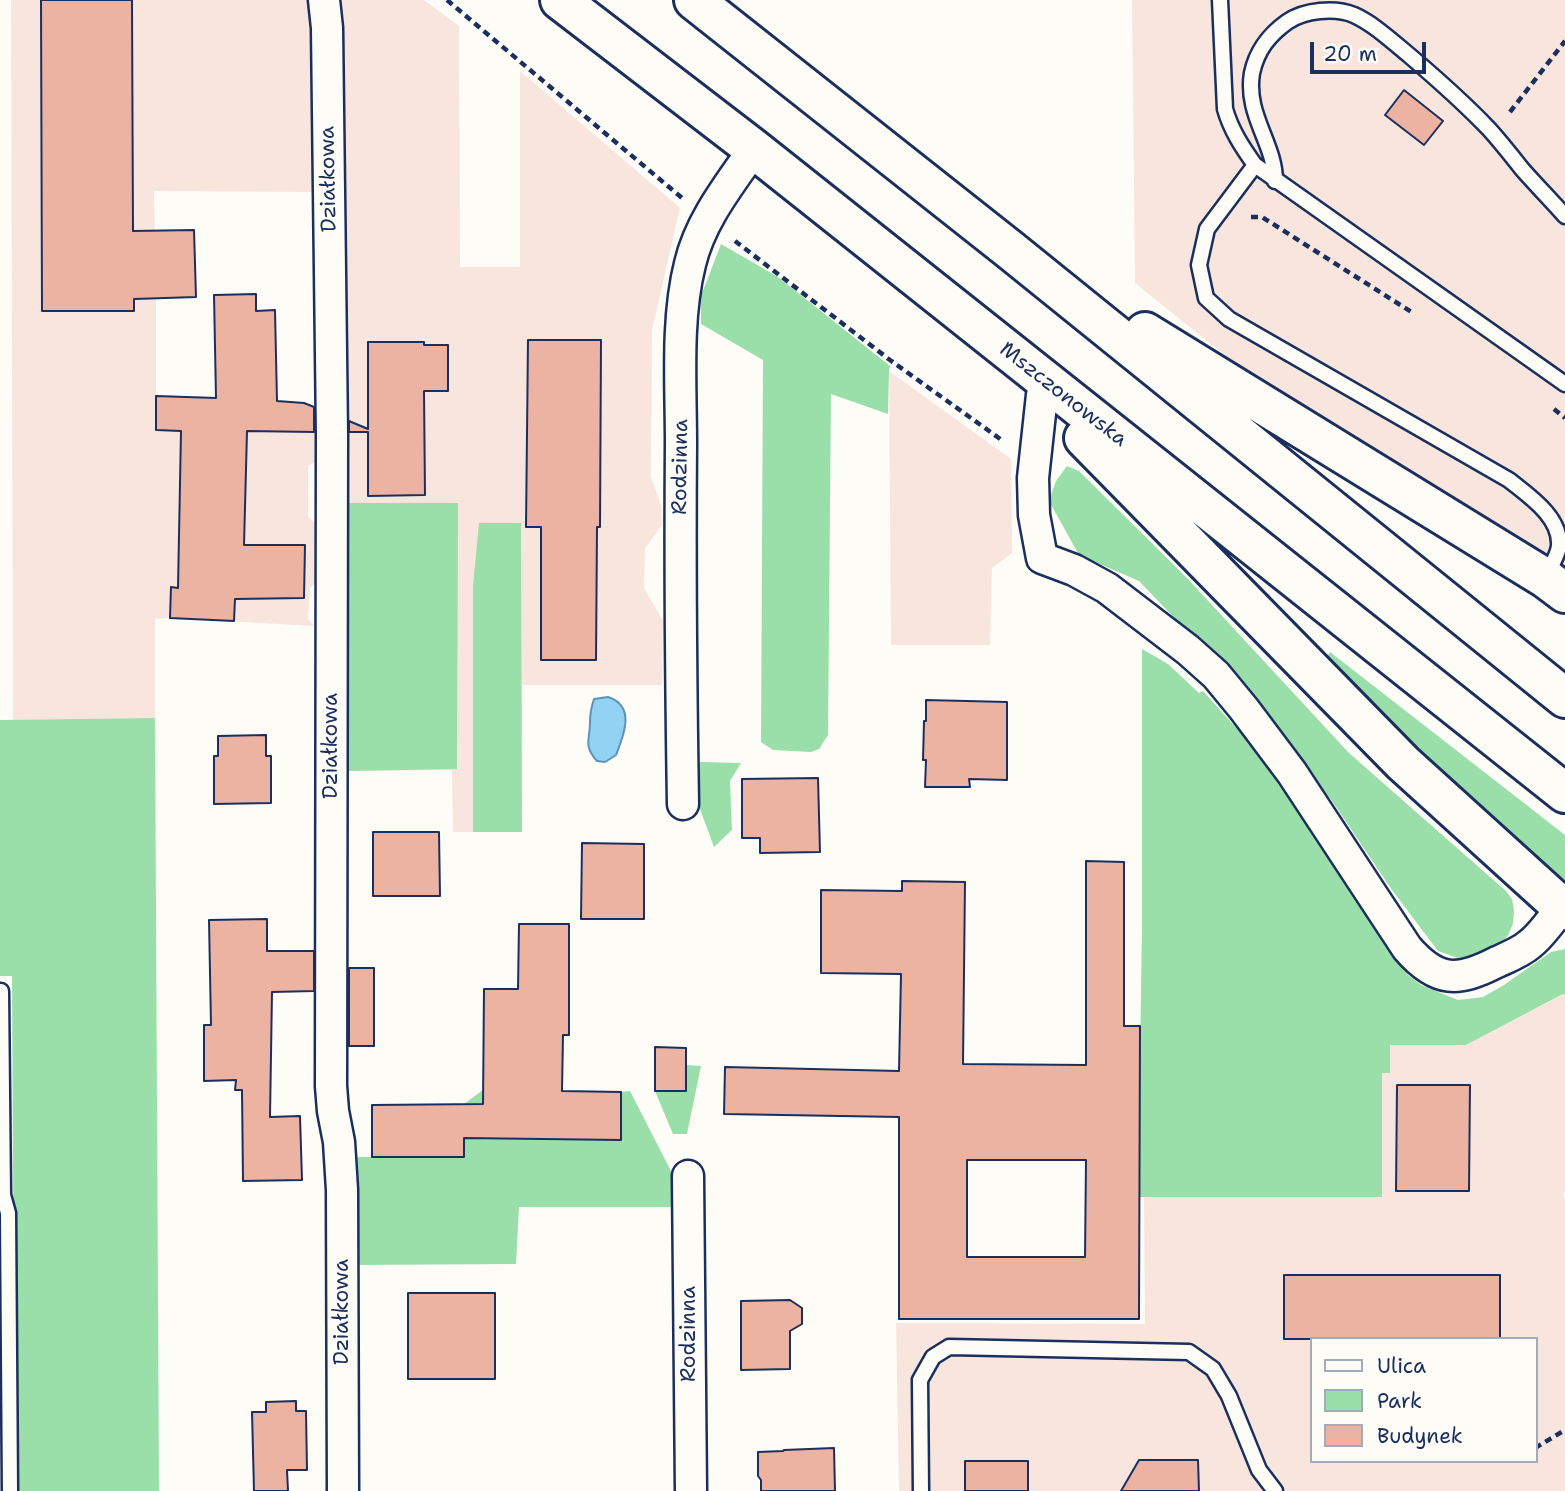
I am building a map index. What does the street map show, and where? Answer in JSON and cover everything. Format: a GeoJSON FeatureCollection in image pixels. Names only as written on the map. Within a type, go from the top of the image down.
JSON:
{"type":"FeatureCollection","features":[{"type":"Feature","properties":{"kind":"main road","name":"Mszczonowska"},"geometry":{"type":"LineString","coordinates":[[560,0],[754,149],[1565,793]]}},
{"type":"Feature","properties":{"kind":"main road"},"geometry":{"type":"LineString","coordinates":[[696,1],[1009,249],[1565,698]]}},
{"type":"Feature","properties":{"kind":"main road"},"geometry":{"type":"LineString","coordinates":[[1009,249],[1555,585]]}},
{"type":"Feature","properties":{"kind":"main road"},"geometry":{"type":"LineString","coordinates":[[970,321],[1404,763],[1563,909]]}},
{"type":"Feature","properties":{"kind":"street","name":"Działkowa"},"geometry":{"type":"LineString","coordinates":[[324,0],[327,28],[332,435],[331,1086],[342,1190],[344,1491]]}},
{"type":"Feature","properties":{"kind":"street","name":"Rodzinna"},"geometry":{"type":"LineString","coordinates":[[682,804],[680,524],[682,329],[685,287],[690,261],[703,227],[720,196],[754,149]]}},
{"type":"Feature","properties":{"kind":"street"},"geometry":{"type":"LineString","coordinates":[[1042,395],[1033,478],[1034,515],[1042,558],[1074,570],[1107,588],[1216,675],[1292,773],[1418,961],[1429,970],[1455,977],[1475,973],[1531,944],[1563,909]]}},
{"type":"Feature","properties":{"kind":"street","name":"Rodzinna"},"geometry":{"type":"LineString","coordinates":[[688,1176],[691,1491]]}},
{"type":"Feature","properties":{"kind":"lane"},"geometry":{"type":"LineString","coordinates":[[1220,0],[1225,109],[1229,125],[1255,165],[1565,384]]}},
{"type":"Feature","properties":{"kind":"lane"},"geometry":{"type":"LineString","coordinates":[[1275,181],[1275,170],[1252,103],[1255,59],[1264,44],[1292,18],[1334,10],[1356,16],[1451,91],[1490,130],[1565,216]]}},
{"type":"Feature","properties":{"kind":"lane"},"geometry":{"type":"LineString","coordinates":[[1255,165],[1207,229],[1199,265],[1206,298],[1229,319],[1509,480],[1539,505],[1558,536],[1555,585]]}},
{"type":"Feature","properties":{"kind":"lane"},"geometry":{"type":"LineString","coordinates":[[1,990],[2,1195],[8,1213],[10,1491]]}},
{"type":"Feature","properties":{"kind":"lane"},"geometry":{"type":"LineString","coordinates":[[921,1491],[920,1380],[933,1357],[948,1347],[1189,1352],[1213,1369],[1229,1396],[1258,1471],[1275,1491]]}},
{"type":"Feature","properties":{"kind":"path"},"geometry":{"type":"LineString","coordinates":[[1245,220],[1252,216],[1262,217],[1422,319]]}},
{"type":"Feature","properties":{"kind":"path"},"geometry":{"type":"LineString","coordinates":[[1545,402],[1565,418]]}},
{"type":"Feature","properties":{"kind":"path"},"geometry":{"type":"LineString","coordinates":[[1537,1447],[1565,1430]]}},
{"type":"Feature","properties":{"kind":"shaded area"},"geometry":{"type":"Polygon","coordinates":[[[11,0],[310,0],[314,6],[317,192],[154,191],[156,430],[318,432],[318,461],[308,466],[308,516],[317,526],[318,581],[310,588],[308,619],[314,626],[155,619],[155,718],[13,720],[11,0]]]}},
{"type":"Feature","properties":{"kind":"shaded area"},"geometry":{"type":"Polygon","coordinates":[[[340,0],[424,0],[459,26],[460,267],[520,267],[520,71],[680,208],[652,330],[651,477],[661,505],[662,525],[645,548],[644,588],[663,621],[662,685],[522,685],[522,832],[453,832],[452,770],[349,771],[340,0]]]}},
{"type":"Feature","properties":{"kind":"shaded area"},"geometry":{"type":"Polygon","coordinates":[[[1132,0],[1565,0],[1565,567],[1247,373],[1135,283],[1132,0]]]}},
{"type":"Feature","properties":{"kind":"shaded area"},"geometry":{"type":"Polygon","coordinates":[[[889,371],[1011,459],[1012,553],[992,568],[990,645],[891,645],[889,371]]]}},
{"type":"Feature","properties":{"kind":"shaded area"},"geometry":{"type":"Polygon","coordinates":[[[1565,995],[1565,1491],[899,1491],[896,1323],[1145,1324],[1144,1197],[1382,1197],[1382,1073],[1390,1072],[1390,1044],[1466,1045],[1565,995]]]}},
{"type":"Feature","properties":{"kind":"green space"},"geometry":{"type":"Polygon","coordinates":[[[721,244],[778,277],[890,366],[888,414],[831,394],[828,735],[819,749],[811,752],[773,750],[761,742],[763,360],[701,324],[701,296],[721,244]]]}},
{"type":"Feature","properties":{"kind":"green space"},"geometry":{"type":"Polygon","coordinates":[[[1067,466],[1079,471],[1186,577],[1349,753],[1506,891],[1512,899],[1513,924],[1501,944],[1477,957],[1458,958],[1438,951],[1392,890],[1332,801],[1276,730],[1185,629],[1139,581],[1079,555],[1049,501],[1056,481],[1067,466]]]}},
{"type":"Feature","properties":{"kind":"green space"},"geometry":{"type":"Polygon","coordinates":[[[346,503],[458,503],[457,769],[349,771],[346,503]]]}},
{"type":"Feature","properties":{"kind":"green space"},"geometry":{"type":"Polygon","coordinates":[[[479,523],[521,523],[522,832],[473,832],[473,586],[479,523]]]}},
{"type":"Feature","properties":{"kind":"green space"},"geometry":{"type":"Polygon","coordinates":[[[1142,649],[1168,664],[1199,693],[1203,691],[1257,751],[1299,811],[1385,946],[1408,975],[1421,985],[1458,1000],[1483,997],[1551,952],[1565,949],[1565,995],[1466,1045],[1390,1045],[1390,1073],[1382,1073],[1382,1197],[1138,1197],[1142,649]]]}},
{"type":"Feature","properties":{"kind":"green space"},"geometry":{"type":"Polygon","coordinates":[[[1330,652],[1565,835],[1565,880],[1419,762],[1323,664],[1330,652]]]}},
{"type":"Feature","properties":{"kind":"green space"},"geometry":{"type":"Polygon","coordinates":[[[155,718],[159,1491],[15,1491],[12,976],[0,976],[0,720],[155,718]]]}},
{"type":"Feature","properties":{"kind":"green space"},"geometry":{"type":"Polygon","coordinates":[[[700,762],[741,763],[730,781],[732,830],[714,847],[700,809],[700,762]]]}},
{"type":"Feature","properties":{"kind":"green space"},"geometry":{"type":"Polygon","coordinates":[[[686,1065],[701,1066],[687,1134],[673,1134],[655,1091],[686,1091],[686,1065]]]}},
{"type":"Feature","properties":{"kind":"green space"},"geometry":{"type":"Polygon","coordinates":[[[483,1090],[518,1091],[621,1139],[621,1092],[630,1091],[674,1177],[672,1207],[519,1207],[516,1264],[352,1265],[352,1157],[464,1157],[464,1104],[483,1090]]]}},
{"type":"Feature","properties":{"kind":"water"},"geometry":{"type":"Polygon","coordinates":[[[608,697],[622,707],[626,722],[616,755],[605,762],[597,761],[588,743],[594,699],[608,697]]]}},
{"type":"Feature","properties":{"kind":"building"},"geometry":{"type":"Polygon","coordinates":[[[41,0],[132,0],[133,231],[194,230],[196,297],[134,299],[134,311],[42,311],[41,0]]]}},
{"type":"Feature","properties":{"kind":"building"},"geometry":{"type":"Polygon","coordinates":[[[1404,90],[1443,121],[1424,145],[1385,115],[1404,90]]]}},
{"type":"Feature","properties":{"kind":"building"},"geometry":{"type":"Polygon","coordinates":[[[256,294],[256,311],[275,310],[277,401],[304,403],[314,407],[314,432],[247,431],[244,545],[305,545],[304,598],[235,599],[234,621],[170,618],[171,587],[178,588],[181,431],[156,430],[156,396],[216,398],[214,295],[256,294]]]}},
{"type":"Feature","properties":{"kind":"building"},"geometry":{"type":"Polygon","coordinates":[[[528,340],[601,340],[596,660],[541,660],[541,527],[526,527],[528,340]]]}},
{"type":"Feature","properties":{"kind":"building"},"geometry":{"type":"Polygon","coordinates":[[[368,342],[448,345],[448,391],[424,391],[425,495],[368,496],[368,432],[349,432],[349,421],[368,429],[368,342]]]}},
{"type":"Feature","properties":{"kind":"building"},"geometry":{"type":"Polygon","coordinates":[[[926,700],[1007,702],[1007,780],[969,779],[970,787],[925,787],[926,760],[923,760],[926,700]]]}},
{"type":"Feature","properties":{"kind":"building"},"geometry":{"type":"Polygon","coordinates":[[[266,735],[266,756],[271,756],[271,803],[214,804],[214,756],[218,756],[218,736],[266,735]]]}},
{"type":"Feature","properties":{"kind":"building"},"geometry":{"type":"Polygon","coordinates":[[[818,778],[820,852],[760,853],[760,838],[742,838],[742,779],[818,778]]]}},
{"type":"Feature","properties":{"kind":"building"},"geometry":{"type":"Polygon","coordinates":[[[373,832],[439,832],[440,896],[373,896],[373,832]]]}},
{"type":"Feature","properties":{"kind":"building"},"geometry":{"type":"Polygon","coordinates":[[[582,843],[644,844],[644,919],[581,919],[582,843]]]}},
{"type":"Feature","properties":{"kind":"building"},"geometry":{"type":"Polygon","coordinates":[[[1086,861],[1124,862],[1124,1026],[1140,1026],[1139,1319],[899,1319],[899,1117],[724,1114],[725,1067],[899,1071],[901,974],[821,973],[821,890],[902,891],[902,881],[965,882],[963,1064],[1086,1065],[1086,861]],[[967,1160],[967,1257],[1085,1257],[1086,1160],[967,1160]]]}},
{"type":"Feature","properties":{"kind":"building"},"geometry":{"type":"Polygon","coordinates":[[[267,919],[267,951],[314,951],[314,991],[272,992],[270,1117],[300,1116],[302,1180],[243,1181],[242,1090],[235,1090],[236,1080],[204,1081],[204,1025],[211,1025],[209,920],[267,919]]]}},
{"type":"Feature","properties":{"kind":"building"},"geometry":{"type":"Polygon","coordinates":[[[519,924],[569,924],[569,1035],[563,1035],[562,1091],[621,1092],[621,1140],[464,1138],[464,1157],[372,1157],[372,1105],[483,1104],[484,989],[518,989],[519,924]]]}},
{"type":"Feature","properties":{"kind":"building"},"geometry":{"type":"Polygon","coordinates":[[[349,968],[374,968],[374,1046],[349,1046],[349,968]]]}},
{"type":"Feature","properties":{"kind":"building"},"geometry":{"type":"Polygon","coordinates":[[[655,1047],[686,1048],[686,1091],[655,1091],[655,1047]]]}},
{"type":"Feature","properties":{"kind":"building"},"geometry":{"type":"Polygon","coordinates":[[[1397,1085],[1470,1085],[1469,1191],[1396,1191],[1397,1085]]]}},
{"type":"Feature","properties":{"kind":"building"},"geometry":{"type":"Polygon","coordinates":[[[1284,1275],[1500,1275],[1500,1337],[1284,1339],[1284,1275]]]}},
{"type":"Feature","properties":{"kind":"building"},"geometry":{"type":"Polygon","coordinates":[[[408,1293],[495,1293],[495,1379],[408,1379],[408,1293]]]}},
{"type":"Feature","properties":{"kind":"building"},"geometry":{"type":"Polygon","coordinates":[[[790,1300],[802,1308],[802,1324],[790,1331],[790,1369],[741,1370],[741,1301],[790,1300]]]}},
{"type":"Feature","properties":{"kind":"building"},"geometry":{"type":"Polygon","coordinates":[[[296,1401],[296,1411],[306,1411],[307,1470],[287,1470],[288,1491],[254,1491],[252,1412],[266,1412],[266,1402],[296,1401]]]}},
{"type":"Feature","properties":{"kind":"building"},"geometry":{"type":"Polygon","coordinates":[[[834,1448],[835,1491],[761,1491],[758,1452],[834,1448]]]}},
{"type":"Feature","properties":{"kind":"building"},"geometry":{"type":"Polygon","coordinates":[[[1139,1460],[1198,1460],[1199,1491],[1121,1491],[1139,1460]]]}},
{"type":"Feature","properties":{"kind":"building"},"geometry":{"type":"Polygon","coordinates":[[[965,1461],[1028,1461],[1028,1491],[965,1491],[965,1461]]]}}]}
